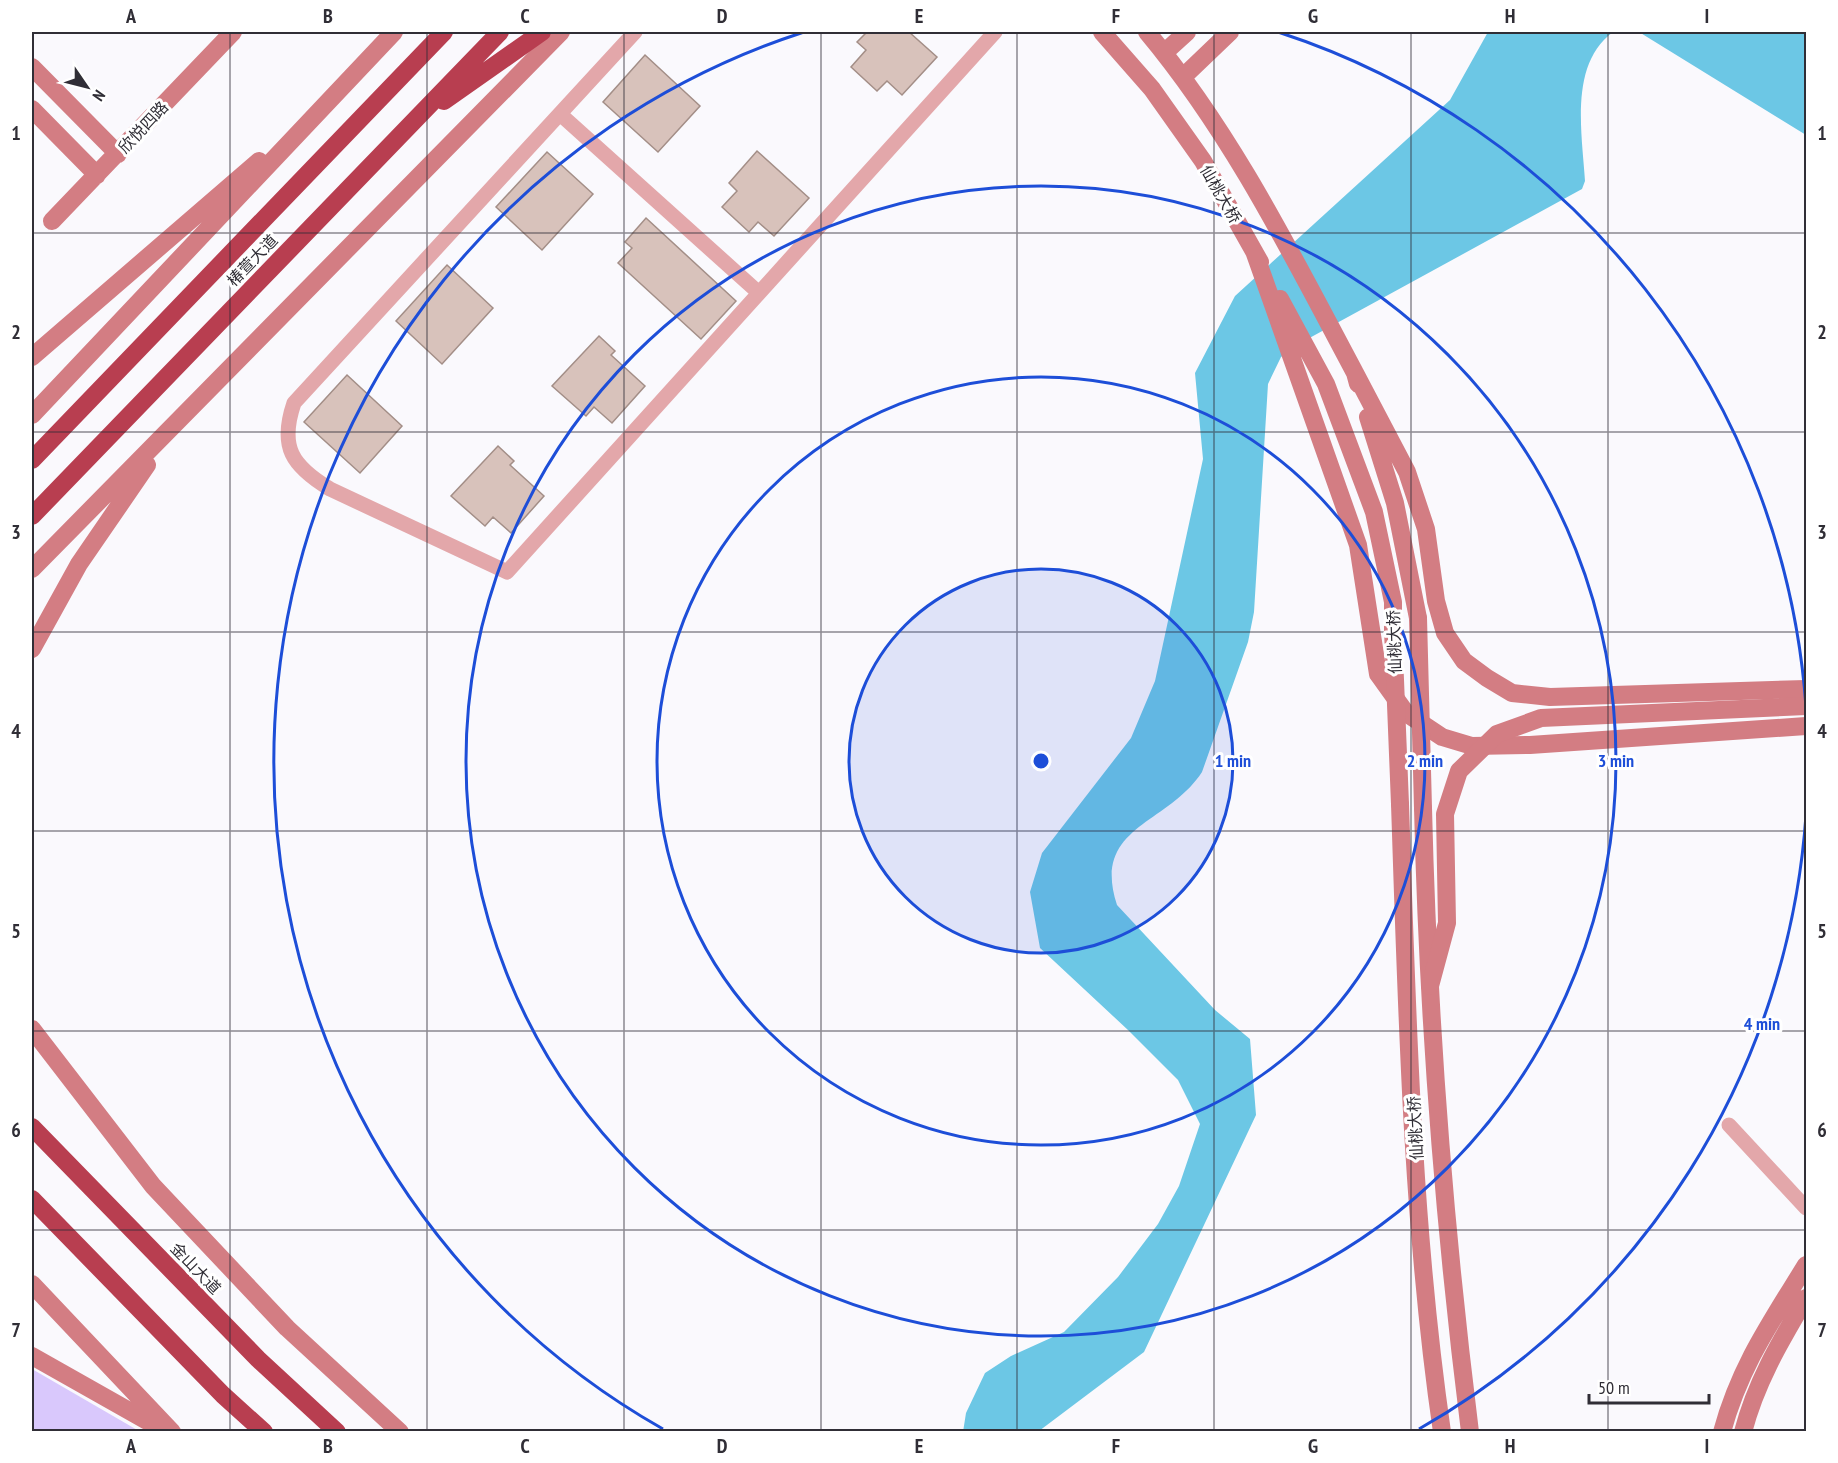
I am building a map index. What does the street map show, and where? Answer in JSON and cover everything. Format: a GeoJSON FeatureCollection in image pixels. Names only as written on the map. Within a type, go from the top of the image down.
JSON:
{"type":"FeatureCollection","features":[{"type":"Feature","properties":{"kind":"highway"},"geometry":{"type":"LineString","coordinates":[[378,99],[426,32]]}},
{"type":"Feature","properties":{"kind":"highway","name":"椿萱大道"},"geometry":{"type":"LineString","coordinates":[[32,460],[444,32]]}},
{"type":"Feature","properties":{"kind":"highway","name":"椿萱大道"},"geometry":{"type":"LineString","coordinates":[[32,516],[500,32]]}},
{"type":"Feature","properties":{"kind":"highway"},"geometry":{"type":"LineString","coordinates":[[408,126],[542,32]]}},
{"type":"Feature","properties":{"kind":"highway","name":"金山大道"},"geometry":{"type":"LineString","coordinates":[[32,1127],[258,1359],[337,1431]]}},
{"type":"Feature","properties":{"kind":"highway"},"geometry":{"type":"LineString","coordinates":[[32,1199],[223,1395],[254,1431]]}},
{"type":"Feature","properties":{"kind":"highway"},"geometry":{"type":"LineString","coordinates":[[258,1359],[352,1431]]}},
{"type":"Feature","properties":{"kind":"highway"},"geometry":{"type":"LineString","coordinates":[[223,1395],[264,1431]]}},
{"type":"Feature","properties":{"kind":"main road","name":"欣悦四路"},"geometry":{"type":"LineString","coordinates":[[52,221],[233,32]]}},
{"type":"Feature","properties":{"kind":"main road"},"geometry":{"type":"LineString","coordinates":[[32,415],[393,32]]}},
{"type":"Feature","properties":{"kind":"main road"},"geometry":{"type":"LineString","coordinates":[[32,569],[561,32]]}},
{"type":"Feature","properties":{"kind":"main road","name":"仙桃大桥"},"geometry":{"type":"LineString","coordinates":[[1102,32],[1152,89],[1203,161],[1326,384],[1374,512],[1392,602],[1406,977],[1427,1330],[1442,1431]]}},
{"type":"Feature","properties":{"kind":"main road","name":"仙桃大桥"},"geometry":{"type":"LineString","coordinates":[[1147,32],[1183,76],[1227,141],[1273,220],[1355,373],[1395,503],[1418,618],[1426,925],[1437,1110],[1458,1332],[1470,1431]]}},
{"type":"Feature","properties":{"kind":"main road"},"geometry":{"type":"LineString","coordinates":[[1165,52],[1187,32]]}},
{"type":"Feature","properties":{"kind":"main road"},"geometry":{"type":"LineString","coordinates":[[1183,76],[1230,32]]}},
{"type":"Feature","properties":{"kind":"main road"},"geometry":{"type":"LineString","coordinates":[[32,66],[118,154]]}},
{"type":"Feature","properties":{"kind":"main road"},"geometry":{"type":"LineString","coordinates":[[32,109],[97,175]]}},
{"type":"Feature","properties":{"kind":"main road"},"geometry":{"type":"LineString","coordinates":[[32,357],[74,318],[318,112]]}},
{"type":"Feature","properties":{"kind":"main road"},"geometry":{"type":"LineString","coordinates":[[1254,251],[1358,545],[1378,674],[1406,713],[1442,737],[1472,746],[1530,745],[1806,726]]}},
{"type":"Feature","properties":{"kind":"main road"},"geometry":{"type":"LineString","coordinates":[[32,345],[74,318]]}},
{"type":"Feature","properties":{"kind":"main road"},"geometry":{"type":"LineString","coordinates":[[1355,373],[1407,472],[1426,529],[1436,601],[1445,633],[1464,661],[1487,678],[1512,693],[1550,697],[1806,689]]}},
{"type":"Feature","properties":{"kind":"main road"},"geometry":{"type":"LineString","coordinates":[[32,649],[80,564],[172,426]]}},
{"type":"Feature","properties":{"kind":"main road"},"geometry":{"type":"LineString","coordinates":[[1430,986],[1447,923],[1445,814],[1459,771],[1497,734],[1541,718],[1806,706]]}},
{"type":"Feature","properties":{"kind":"main road"},"geometry":{"type":"LineString","coordinates":[[32,1029],[153,1186],[287,1328],[400,1431]]}},
{"type":"Feature","properties":{"kind":"main road"},"geometry":{"type":"LineString","coordinates":[[1722,1431],[1733,1393],[1750,1355],[1806,1265]]}},
{"type":"Feature","properties":{"kind":"main road"},"geometry":{"type":"LineString","coordinates":[[32,1284],[172,1431]]}},
{"type":"Feature","properties":{"kind":"main road"},"geometry":{"type":"LineString","coordinates":[[1743,1431],[1751,1400],[1768,1363],[1806,1298]]}},
{"type":"Feature","properties":{"kind":"main road"},"geometry":{"type":"LineString","coordinates":[[32,1356],[166,1431]]}},
{"type":"Feature","properties":{"kind":"street"},"geometry":{"type":"LineString","coordinates":[[635,32],[294,403],[287,424],[288,445],[296,464],[312,478],[330,489],[507,572],[995,32]]}},
{"type":"Feature","properties":{"kind":"street"},"geometry":{"type":"LineString","coordinates":[[560,114],[759,293]]}},
{"type":"Feature","properties":{"kind":"street"},"geometry":{"type":"LineString","coordinates":[[1729,1125],[1806,1208]]}},
{"type":"Feature","properties":{"kind":"shaded area"},"geometry":{"type":"Polygon","coordinates":[[[32,1369],[139,1431],[32,1431],[32,1369]]]}},
{"type":"Feature","properties":{"kind":"water"},"geometry":{"type":"Polygon","coordinates":[[[1488,32],[1613,32],[1599,46],[1590,62],[1584,81],[1581,121],[1585,181],[1582,189],[1293,347],[1281,357],[1268,384],[1254,612],[1248,642],[1202,772],[1188,790],[1137,829],[1124,842],[1115,858],[1112,879],[1117,905],[1215,1010],[1250,1039],[1256,1115],[1144,1352],[1039,1431],[963,1432],[966,1413],[985,1373],[1011,1356],[1064,1332],[1118,1277],[1158,1224],[1179,1186],[1200,1124],[1178,1080],[1040,948],[1030,892],[1042,853],[1131,738],[1155,681],[1203,459],[1195,373],[1235,296],[1450,100],[1488,32]]]}},
{"type":"Feature","properties":{"kind":"water"},"geometry":{"type":"Polygon","coordinates":[[[1639,32],[1806,32],[1806,135],[1639,32]]]}},
{"type":"Feature","properties":{"kind":"building"},"geometry":{"type":"Polygon","coordinates":[[[867,32],[909,32],[937,57],[902,95],[887,81],[877,91],[851,67],[866,50],[857,42],[867,32]]]}},
{"type":"Feature","properties":{"kind":"building"},"geometry":{"type":"Polygon","coordinates":[[[645,55],[700,106],[658,152],[603,102],[645,55]]]}},
{"type":"Feature","properties":{"kind":"building"},"geometry":{"type":"Polygon","coordinates":[[[757,151],[809,198],[774,236],[758,222],[749,232],[722,207],[737,191],[729,183],[757,151]]]}},
{"type":"Feature","properties":{"kind":"building"},"geometry":{"type":"Polygon","coordinates":[[[547,152],[593,194],[542,250],[496,207],[547,152]]]}},
{"type":"Feature","properties":{"kind":"building"},"geometry":{"type":"Polygon","coordinates":[[[646,218],[736,301],[701,339],[618,263],[632,248],[625,242],[646,218]]]}},
{"type":"Feature","properties":{"kind":"building"},"geometry":{"type":"Polygon","coordinates":[[[447,265],[493,308],[442,364],[396,321],[447,265]]]}},
{"type":"Feature","properties":{"kind":"building"},"geometry":{"type":"Polygon","coordinates":[[[599,336],[615,351],[611,355],[645,386],[612,423],[594,407],[586,416],[552,386],[599,336]]]}},
{"type":"Feature","properties":{"kind":"building"},"geometry":{"type":"Polygon","coordinates":[[[347,375],[402,426],[360,473],[304,422],[347,375]]]}},
{"type":"Feature","properties":{"kind":"building"},"geometry":{"type":"Polygon","coordinates":[[[498,446],[514,461],[510,465],[544,496],[511,533],[493,517],[485,526],[451,496],[498,446]]]}}]}
